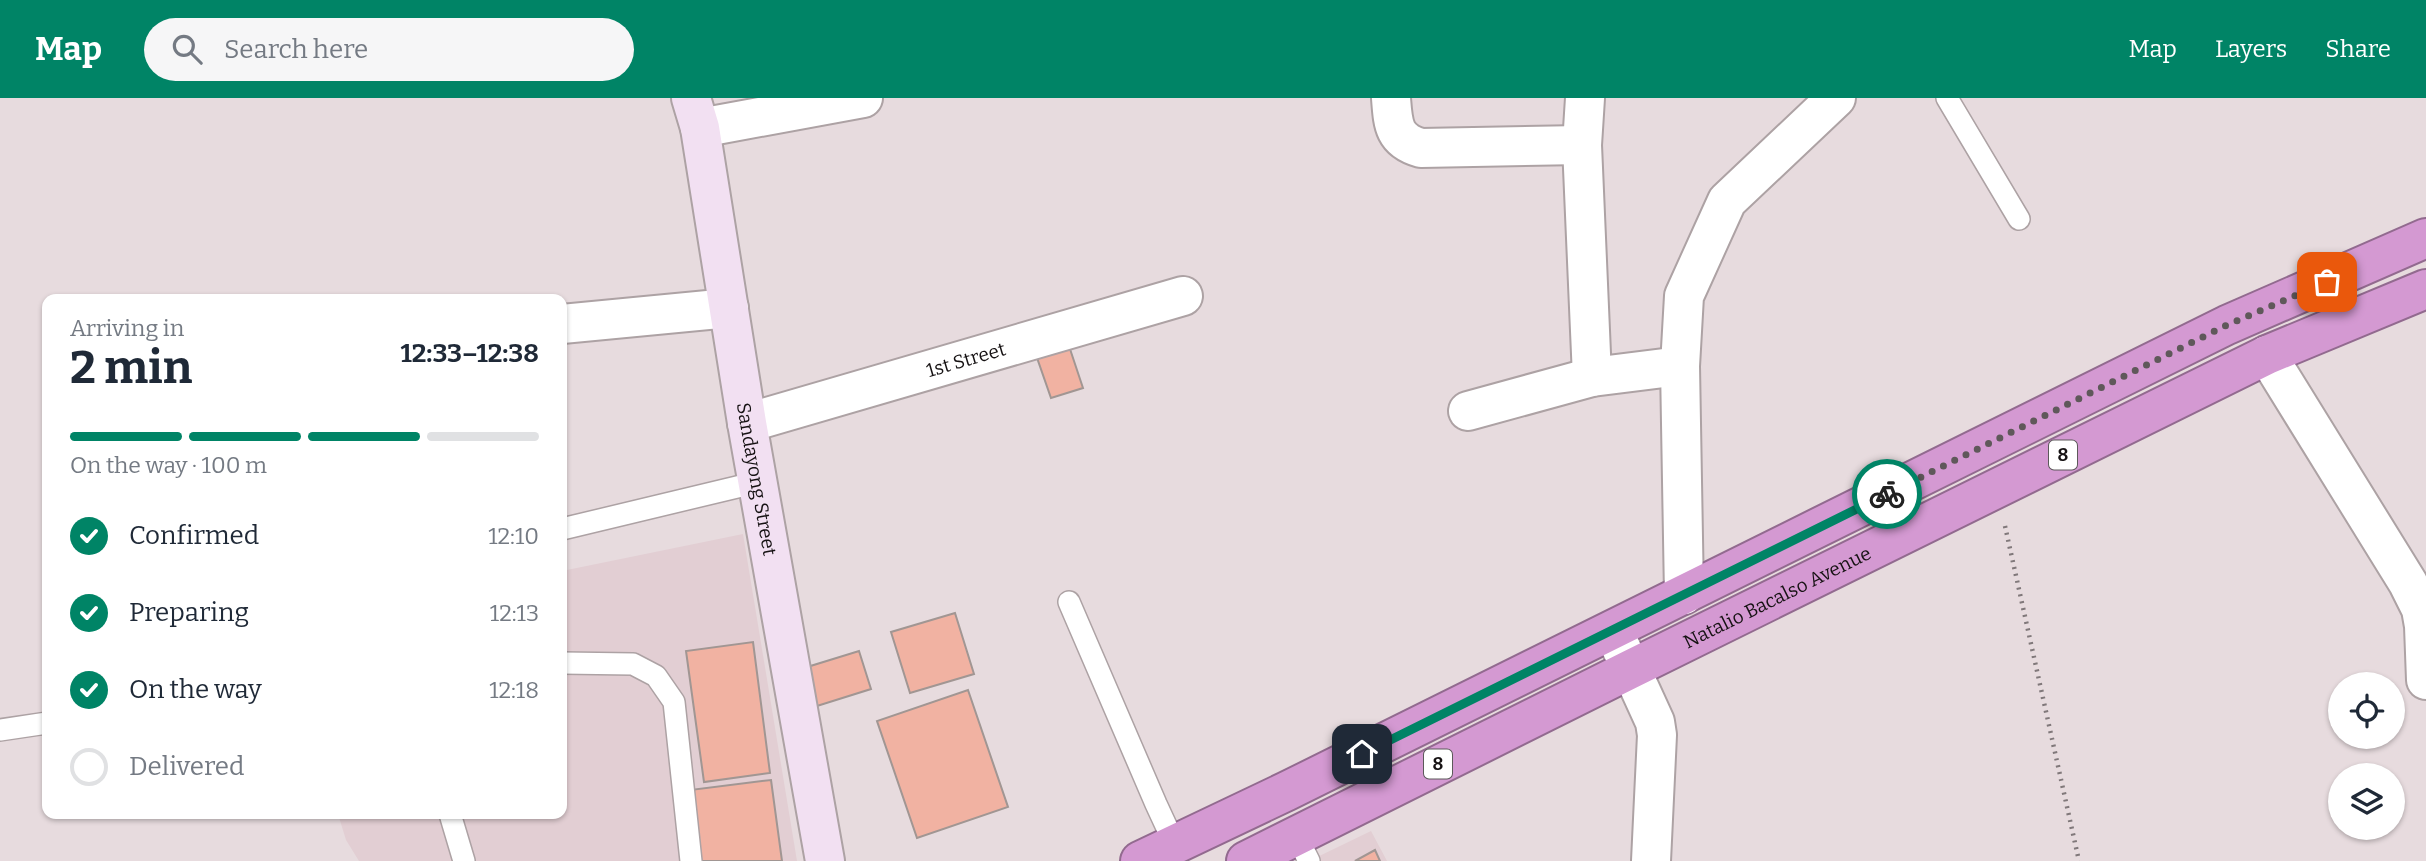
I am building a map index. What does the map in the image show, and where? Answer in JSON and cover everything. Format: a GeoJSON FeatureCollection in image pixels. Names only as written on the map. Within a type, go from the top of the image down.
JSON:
{"type":"FeatureCollection","features":[{"type":"Feature","properties":{"kind":"highway","name":"8"},"geometry":{"type":"LineString","coordinates":[[1140,861],[2227,325],[2426,238]]}},
{"type":"Feature","properties":{"kind":"highway","name":"Natalio Bacalso Avenue"},"geometry":{"type":"LineString","coordinates":[[1246,861],[1303,848],[1631,668],[2267,355],[2426,289]]}},
{"type":"Feature","properties":{"kind":"street"},"geometry":{"type":"LineString","coordinates":[[695,113],[863,98]]}},
{"type":"Feature","properties":{"kind":"street"},"geometry":{"type":"LineString","coordinates":[[1391,98],[1392,125],[1408,145],[1421,148],[1582,145]]}},
{"type":"Feature","properties":{"kind":"street"},"geometry":{"type":"LineString","coordinates":[[1585,98],[1582,145],[1592,377]]}},
{"type":"Feature","properties":{"kind":"street"},"geometry":{"type":"LineString","coordinates":[[1684,595],[1680,366],[1684,296],[1727,201],[1836,98]]}},
{"type":"Feature","properties":{"kind":"street","name":"Sandayong Street"},"geometry":{"type":"LineString","coordinates":[[695,113],[825,861]]}},
{"type":"Feature","properties":{"kind":"street","name":"1st Street"},"geometry":{"type":"LineString","coordinates":[[747,423],[1183,296]]}},
{"type":"Feature","properties":{"kind":"street"},"geometry":{"type":"LineString","coordinates":[[567,324],[729,309]]}},
{"type":"Feature","properties":{"kind":"street"},"geometry":{"type":"LineString","coordinates":[[2267,355],[2417,581],[2423,618],[2426,680]]}},
{"type":"Feature","properties":{"kind":"street"},"geometry":{"type":"LineString","coordinates":[[1468,411],[1592,377],[1680,366]]}},
{"type":"Feature","properties":{"kind":"street"},"geometry":{"type":"LineString","coordinates":[[1613,630],[1652,711],[1657,735],[1651,861]]}},
{"type":"Feature","properties":{"kind":"lane"},"geometry":{"type":"LineString","coordinates":[[1947,98],[2019,219]]}},
{"type":"Feature","properties":{"kind":"lane"},"geometry":{"type":"LineString","coordinates":[[567,528],[758,482]]}},
{"type":"Feature","properties":{"kind":"lane"},"geometry":{"type":"LineString","coordinates":[[1069,602],[1175,845]]}},
{"type":"Feature","properties":{"kind":"lane"},"geometry":{"type":"LineString","coordinates":[[567,663],[634,664],[656,676],[674,702],[691,861]]}},
{"type":"Feature","properties":{"kind":"lane"},"geometry":{"type":"LineString","coordinates":[[0,730],[42,724]]}},
{"type":"Feature","properties":{"kind":"lane"},"geometry":{"type":"LineString","coordinates":[[451,819],[464,861]]}},
{"type":"Feature","properties":{"kind":"path"},"geometry":{"type":"LineString","coordinates":[[1996,488],[2079,861]]}},
{"type":"Feature","properties":{"kind":"shaded area"},"geometry":{"type":"Polygon","coordinates":[[[743,534],[797,861],[359,861],[346,840],[340,819],[567,819],[567,570],[743,534]]]}},
{"type":"Feature","properties":{"kind":"shaded area"},"geometry":{"type":"Polygon","coordinates":[[[1371,831],[1387,861],[1309,861],[1371,831]]]}},
{"type":"Feature","properties":{"kind":"building"},"geometry":{"type":"Polygon","coordinates":[[[1067,340],[1083,388],[1051,398],[1035,352],[1067,340]]]}},
{"type":"Feature","properties":{"kind":"building"},"geometry":{"type":"Polygon","coordinates":[[[955,613],[974,674],[910,693],[891,632],[955,613]]]}},
{"type":"Feature","properties":{"kind":"building"},"geometry":{"type":"Polygon","coordinates":[[[753,642],[770,773],[704,782],[686,651],[753,642]]]}},
{"type":"Feature","properties":{"kind":"building"},"geometry":{"type":"Polygon","coordinates":[[[859,651],[871,689],[817,706],[804,668],[859,651]]]}},
{"type":"Feature","properties":{"kind":"building"},"geometry":{"type":"Polygon","coordinates":[[[968,690],[1008,807],[917,838],[877,721],[968,690]]]}},
{"type":"Feature","properties":{"kind":"building"},"geometry":{"type":"Polygon","coordinates":[[[771,780],[782,861],[699,861],[690,790],[771,780]]]}},
{"type":"Feature","properties":{"kind":"building"},"geometry":{"type":"Polygon","coordinates":[[[1375,850],[1380,861],[1355,861],[1375,850]]]}},
{"type":"Feature","properties":{"kind":"way so far"},"geometry":{"type":"LineString","coordinates":[[1887,494],[2227,325],[2327,282]]}},
{"type":"Feature","properties":{"kind":"route"},"geometry":{"type":"LineString","coordinates":[[1362,754],[1887,494]]}}]}
